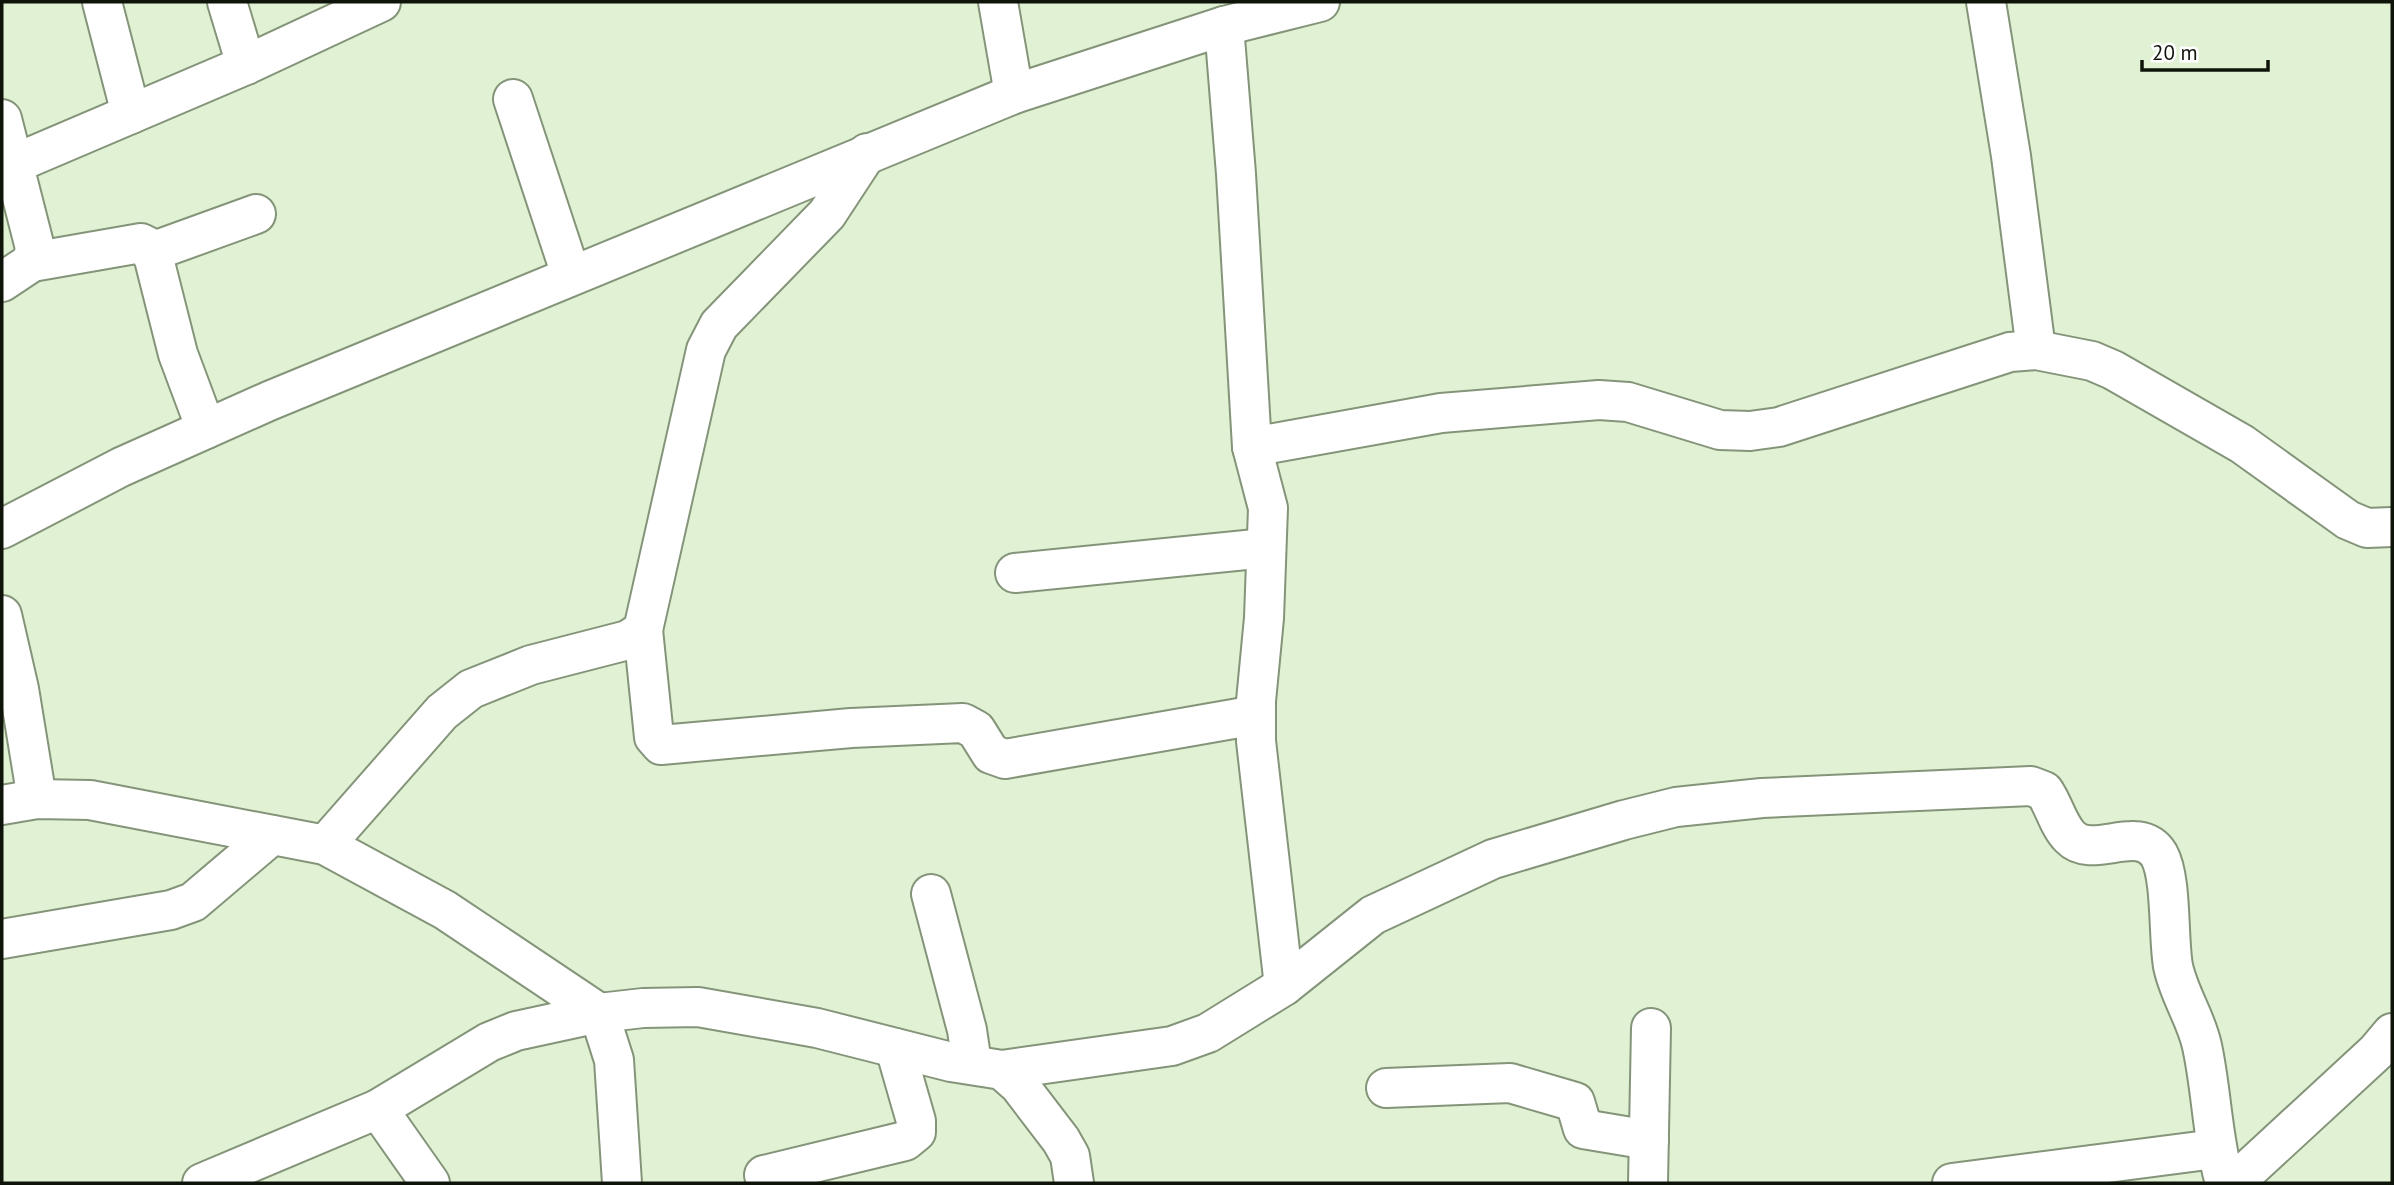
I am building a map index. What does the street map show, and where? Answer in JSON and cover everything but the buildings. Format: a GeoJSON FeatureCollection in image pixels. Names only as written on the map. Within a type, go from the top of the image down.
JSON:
{"type":"FeatureCollection","features":[{"type":"Feature","properties":{"kind":"street"},"geometry":{"type":"LineString","coordinates":[[102,2],[131,114]]}},
{"type":"Feature","properties":{"kind":"street"},"geometry":{"type":"LineString","coordinates":[[227,2],[246,65]]}},
{"type":"Feature","properties":{"kind":"street"},"geometry":{"type":"LineString","coordinates":[[8,166],[246,65],[382,2]]}},
{"type":"Feature","properties":{"kind":"street"},"geometry":{"type":"LineString","coordinates":[[998,2],[1014,94]]}},
{"type":"Feature","properties":{"kind":"street"},"geometry":{"type":"LineString","coordinates":[[2,529],[121,467],[206,429],[571,275],[1014,94],[1224,26],[1320,2]]}},
{"type":"Feature","properties":{"kind":"street"},"geometry":{"type":"LineString","coordinates":[[1986,2],[2011,156],[2036,350]]}},
{"type":"Feature","properties":{"kind":"street"},"geometry":{"type":"LineString","coordinates":[[1224,26],[1236,174],[1252,447],[1268,508],[1256,715],[1284,986]]}},
{"type":"Feature","properties":{"kind":"street"},"geometry":{"type":"LineString","coordinates":[[513,99],[571,275]]}},
{"type":"Feature","properties":{"kind":"street"},"geometry":{"type":"LineString","coordinates":[[2,119],[8,166],[35,248],[17,272]]}},
{"type":"Feature","properties":{"kind":"street"},"geometry":{"type":"LineString","coordinates":[[867,153],[827,214],[801,244],[719,325],[706,350],[643,630],[654,737],[661,745],[851,728],[963,723],[976,730],[991,754],[1006,759],[1256,715]]}},
{"type":"Feature","properties":{"kind":"street"},"geometry":{"type":"LineString","coordinates":[[151,251],[257,214]]}},
{"type":"Feature","properties":{"kind":"street"},"geometry":{"type":"LineString","coordinates":[[17,272],[141,243],[151,251],[178,354],[206,429]]}},
{"type":"Feature","properties":{"kind":"street"},"geometry":{"type":"LineString","coordinates":[[1252,447],[1441,413],[1600,400],[1628,402],[1720,430],[1779,428],[1928,376],[2010,352],[2036,350],[2092,361],[2113,370],[2242,444],[2348,520],[2367,528],[2392,527]]}},
{"type":"Feature","properties":{"kind":"street"},"geometry":{"type":"LineString","coordinates":[[1015,573],[1266,548]]}},
{"type":"Feature","properties":{"kind":"street"},"geometry":{"type":"LineString","coordinates":[[2,615],[19,690],[19,802],[90,800],[325,845],[444,910],[599,1013],[614,1060],[622,1183]]}},
{"type":"Feature","properties":{"kind":"street"},"geometry":{"type":"LineString","coordinates":[[325,845],[442,712],[471,689],[531,665],[628,639],[643,630]]}},
{"type":"Feature","properties":{"kind":"street"},"geometry":{"type":"LineString","coordinates":[[987,1067],[1172,1046],[1208,1033],[1284,986],[1348,932],[1392,905],[1493,859],[1624,820],[1676,807],[1762,798],[2031,786],[2044,791],[2071,838],[2084,846],[2128,840],[2149,845],[2158,855],[2164,871],[2178,987],[2197,1026],[2203,1050],[2220,1166],[1952,1183]]}},
{"type":"Feature","properties":{"kind":"street"},"geometry":{"type":"LineString","coordinates":[[2,939],[172,910],[193,902],[272,835]]}},
{"type":"Feature","properties":{"kind":"street"},"geometry":{"type":"LineString","coordinates":[[931,894],[967,1030],[987,1067]]}},
{"type":"Feature","properties":{"kind":"street"},"geometry":{"type":"LineString","coordinates":[[202,1183],[378,1110],[489,1042],[516,1031],[599,1013],[643,1008],[698,1007],[817,1028],[987,1067],[1019,1085],[1061,1140],[1070,1156],[1074,1183]]}},
{"type":"Feature","properties":{"kind":"street"},"geometry":{"type":"LineString","coordinates":[[1648,1183],[1651,1028]]}},
{"type":"Feature","properties":{"kind":"street"},"geometry":{"type":"LineString","coordinates":[[2234,1183],[2387,1046]]}},
{"type":"Feature","properties":{"kind":"street"},"geometry":{"type":"LineString","coordinates":[[764,1175],[905,1142],[916,1132],[916,1121],[895,1048]]}},
{"type":"Feature","properties":{"kind":"street"},"geometry":{"type":"LineString","coordinates":[[1386,1088],[1510,1083],[1575,1102],[1583,1129],[1649,1140]]}},
{"type":"Feature","properties":{"kind":"street"},"geometry":{"type":"LineString","coordinates":[[378,1110],[430,1183]]}}]}
